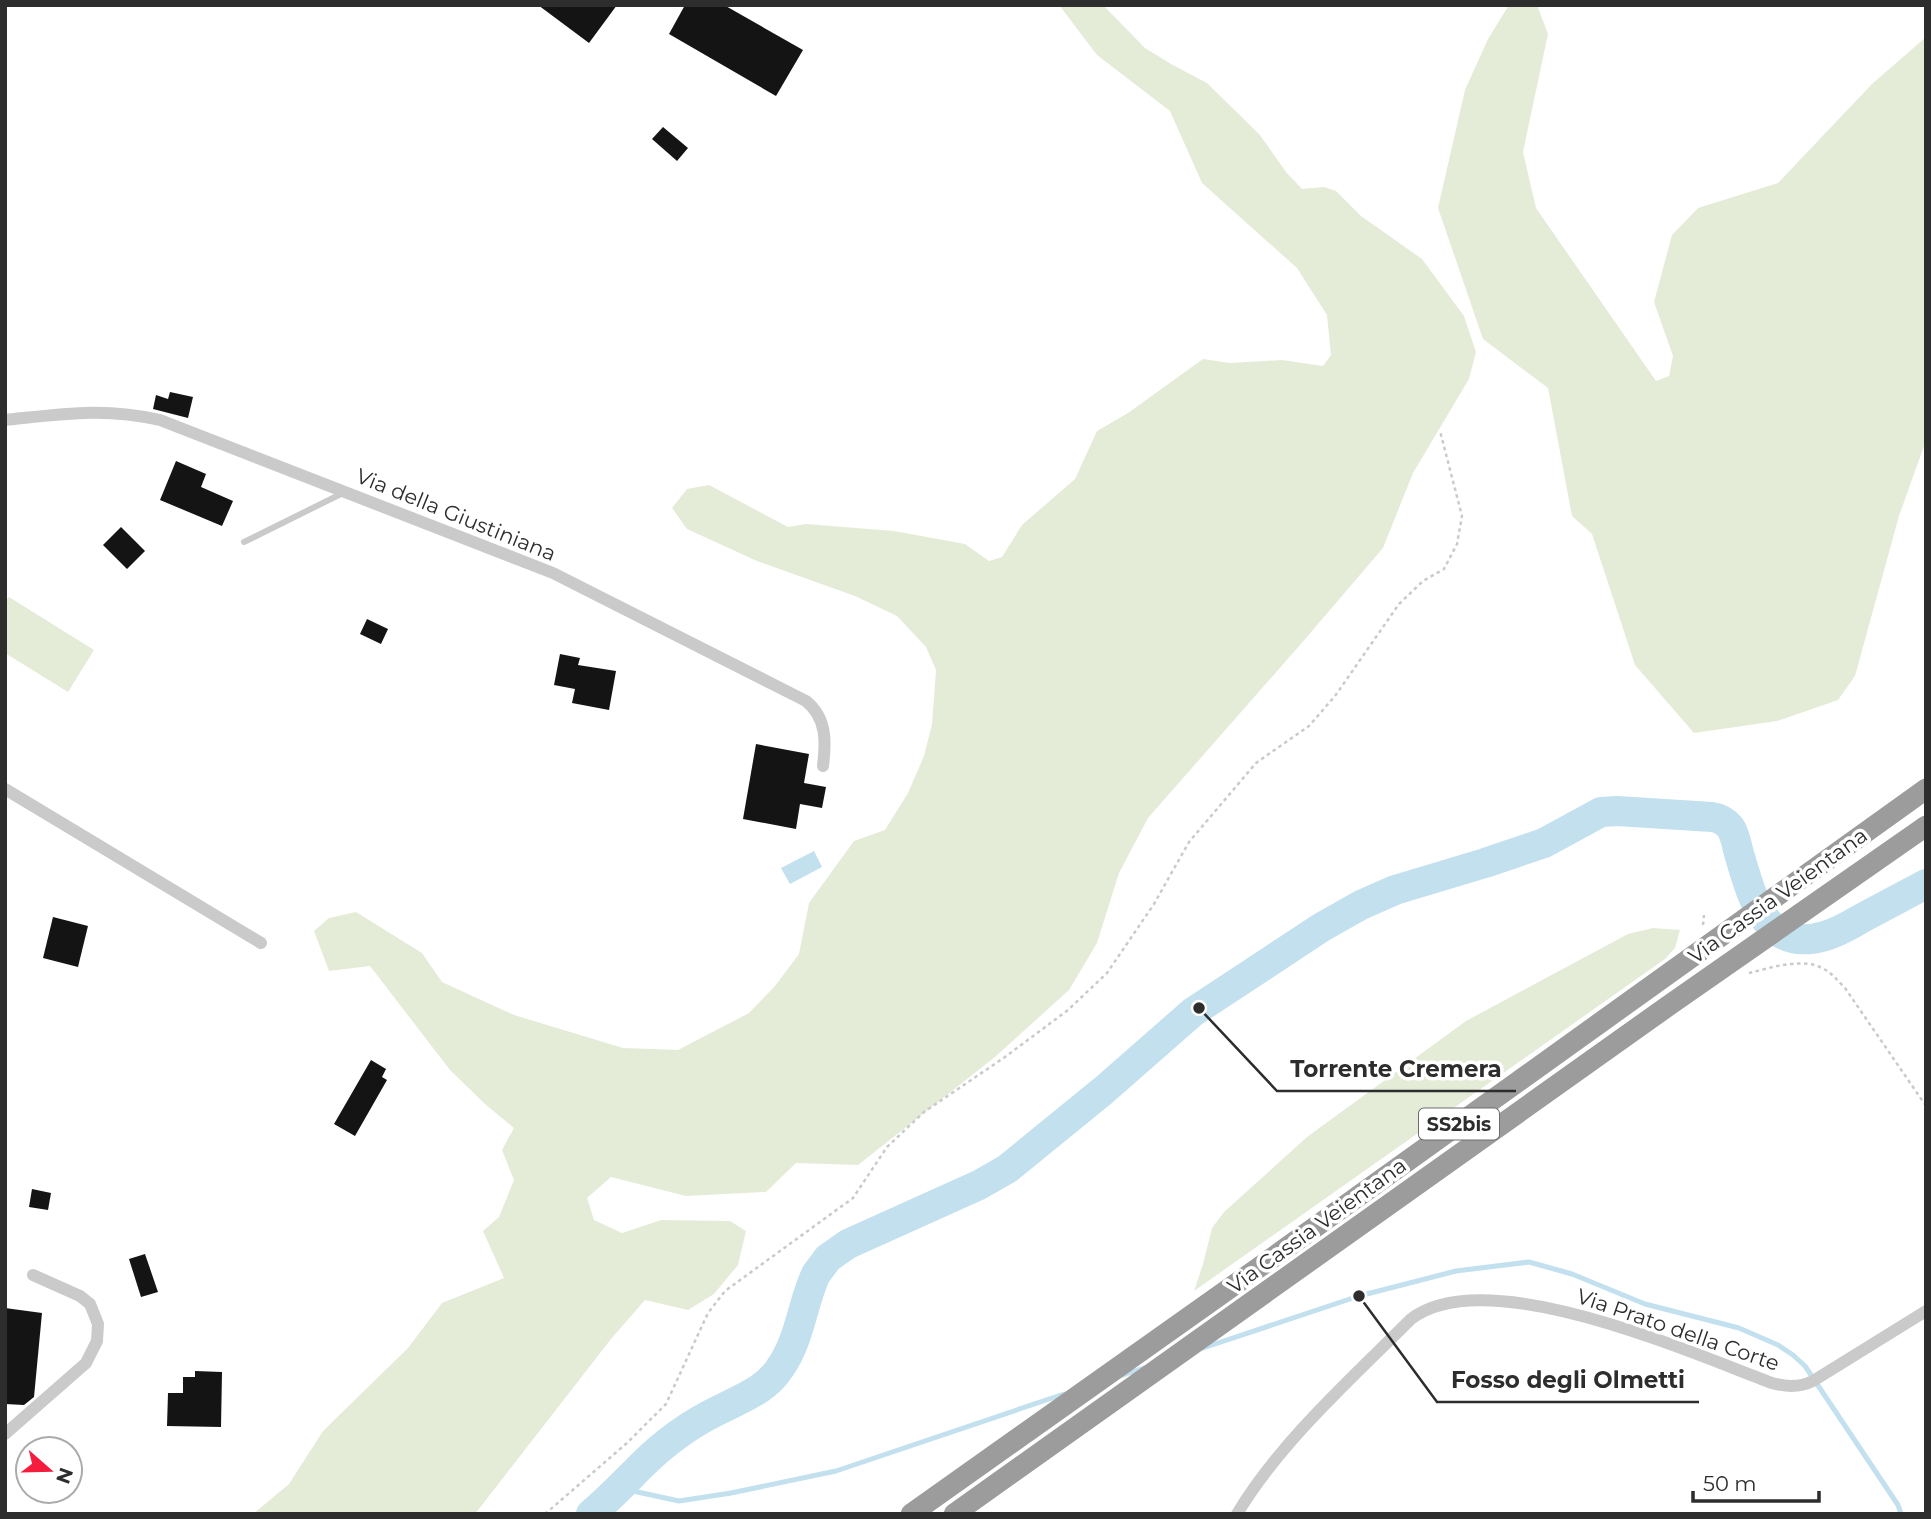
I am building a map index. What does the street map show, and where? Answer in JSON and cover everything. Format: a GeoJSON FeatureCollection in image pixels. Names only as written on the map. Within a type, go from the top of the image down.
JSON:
{"type":"FeatureCollection","features":[{"type":"Feature","properties":{"kind":"highway","name":"Via Cassia Veientana"},"geometry":{"type":"LineString","coordinates":[[911,1514],[1926,789]]}},
{"type":"Feature","properties":{"kind":"highway","name":"Via Cassia Veientana"},"geometry":{"type":"LineString","coordinates":[[954,1514],[1668,1006],[1926,826]]}},
{"type":"Feature","properties":{"kind":"street","name":"Via della Giustiniana"},"geometry":{"type":"LineString","coordinates":[[5,420],[88,412],[139,415],[183,428],[553,573],[801,697],[810,704],[821,720],[825,739],[823,766]]}},
{"type":"Feature","properties":{"kind":"street"},"geometry":{"type":"LineString","coordinates":[[5,789],[261,943]]}},
{"type":"Feature","properties":{"kind":"street"},"geometry":{"type":"LineString","coordinates":[[5,1434],[86,1363],[98,1335],[95,1314],[85,1300],[33,1275]]}},
{"type":"Feature","properties":{"kind":"street","name":"Via Prato della Corte"},"geometry":{"type":"LineString","coordinates":[[1237,1514],[1289,1443],[1358,1372],[1418,1314],[1444,1305],[1501,1300],[1574,1314],[1644,1335],[1772,1383],[1789,1386],[1807,1384],[1926,1311]]}},
{"type":"Feature","properties":{"kind":"lane"},"geometry":{"type":"LineString","coordinates":[[244,542],[346,492]]}},
{"type":"Feature","properties":{"kind":"path"},"geometry":{"type":"LineString","coordinates":[[545,1514],[627,1444],[666,1404],[708,1313],[725,1291],[853,1198],[887,1147],[924,1112],[1068,1010],[1107,973],[1154,904],[1189,842],[1256,763],[1308,726],[1326,706],[1399,604],[1423,581],[1444,569],[1457,544],[1462,516],[1440,431]]}},
{"type":"Feature","properties":{"kind":"path"},"geometry":{"type":"LineString","coordinates":[[1703,932],[1704,915]]}},
{"type":"Feature","properties":{"kind":"path"},"geometry":{"type":"LineString","coordinates":[[1740,975],[1801,963],[1819,966],[1832,974],[1845,988],[1926,1105]]}},
{"type":"Feature","properties":{"kind":"green space"},"geometry":{"type":"Polygon","coordinates":[[[1059,5],[1103,5],[1145,48],[1207,83],[1260,135],[1286,172],[1302,189],[1324,187],[1336,191],[1361,216],[1422,259],[1464,316],[1476,352],[1469,379],[1413,473],[1383,548],[1148,818],[1119,873],[1097,943],[1069,990],[995,1057],[858,1165],[796,1163],[766,1192],[686,1196],[611,1177],[587,1198],[594,1220],[622,1233],[661,1220],[730,1221],[746,1231],[738,1265],[714,1294],[688,1310],[645,1300],[611,1339],[475,1514],[253,1514],[289,1484],[323,1431],[408,1348],[442,1303],[504,1278],[483,1231],[499,1217],[514,1180],[502,1150],[514,1128],[450,1070],[370,966],[329,971],[314,931],[329,918],[356,912],[422,953],[442,982],[514,1015],[623,1048],[678,1050],[749,1013],[775,986],[799,954],[809,903],[854,841],[885,830],[908,793],[924,756],[932,724],[936,670],[926,647],[897,616],[855,596],[757,561],[687,529],[672,508],[687,489],[709,485],[788,527],[806,524],[894,531],[965,544],[989,561],[1002,557],[1022,525],[1075,479],[1097,431],[1128,413],[1203,359],[1230,363],[1282,360],[1323,366],[1331,355],[1327,315],[1297,268],[1202,183],[1170,111],[1097,55],[1059,5]]]}},
{"type":"Feature","properties":{"kind":"green space"},"geometry":{"type":"Polygon","coordinates":[[[1509,5],[1537,5],[1548,34],[1523,152],[1536,208],[1656,381],[1669,376],[1673,356],[1654,302],[1672,235],[1698,208],[1778,183],[1872,84],[1926,37],[1926,431],[1924,446],[1899,516],[1855,676],[1838,700],[1777,721],[1694,733],[1635,665],[1592,534],[1572,516],[1548,388],[1483,339],[1438,208],[1465,90],[1488,39],[1509,5]]]}},
{"type":"Feature","properties":{"kind":"green space"},"geometry":{"type":"Polygon","coordinates":[[[9,597],[94,650],[68,692],[5,653],[5,602],[9,597]]]}},
{"type":"Feature","properties":{"kind":"green space"},"geometry":{"type":"Polygon","coordinates":[[[1653,928],[1680,930],[1675,948],[1665,959],[1194,1291],[1212,1228],[1224,1212],[1307,1137],[1466,1021],[1628,934],[1653,928]]]}},
{"type":"Feature","properties":{"kind":"water"},"geometry":{"type":"Polygon","coordinates":[[[814,851],[822,867],[790,884],[781,868],[814,851]]]}},
{"type":"Feature","properties":{"kind":"building"},"geometry":{"type":"Polygon","coordinates":[[[538,5],[617,5],[589,43],[538,5]]]}},
{"type":"Feature","properties":{"kind":"building"},"geometry":{"type":"Polygon","coordinates":[[[685,5],[724,5],[803,50],[776,96],[669,34],[685,5]]]}},
{"type":"Feature","properties":{"kind":"building"},"geometry":{"type":"Polygon","coordinates":[[[663,127],[688,148],[677,161],[652,139],[663,127]]]}},
{"type":"Feature","properties":{"kind":"building"},"geometry":{"type":"Polygon","coordinates":[[[170,392],[193,397],[188,418],[153,409],[156,395],[168,399],[170,392]]]}},
{"type":"Feature","properties":{"kind":"building"},"geometry":{"type":"Polygon","coordinates":[[[176,461],[206,474],[201,487],[233,501],[222,526],[160,500],[176,461]]]}},
{"type":"Feature","properties":{"kind":"building"},"geometry":{"type":"Polygon","coordinates":[[[121,527],[145,551],[127,569],[103,545],[121,527]]]}},
{"type":"Feature","properties":{"kind":"building"},"geometry":{"type":"Polygon","coordinates":[[[367,619],[388,629],[381,644],[360,634],[367,619]]]}},
{"type":"Feature","properties":{"kind":"building"},"geometry":{"type":"Polygon","coordinates":[[[560,654],[580,658],[578,665],[616,671],[609,710],[572,703],[575,689],[554,685],[560,654]]]}},
{"type":"Feature","properties":{"kind":"building"},"geometry":{"type":"Polygon","coordinates":[[[756,744],[809,754],[804,783],[826,787],[822,808],[800,804],[796,829],[743,819],[756,744]]]}},
{"type":"Feature","properties":{"kind":"building"},"geometry":{"type":"Polygon","coordinates":[[[53,917],[88,926],[78,967],[43,958],[53,917]]]}},
{"type":"Feature","properties":{"kind":"building"},"geometry":{"type":"Polygon","coordinates":[[[371,1060],[386,1069],[382,1077],[387,1080],[355,1136],[334,1124],[371,1060]]]}},
{"type":"Feature","properties":{"kind":"building"},"geometry":{"type":"Polygon","coordinates":[[[32,1189],[51,1193],[48,1210],[29,1207],[32,1189]]]}},
{"type":"Feature","properties":{"kind":"building"},"geometry":{"type":"Polygon","coordinates":[[[145,1254],[158,1292],[141,1297],[129,1259],[145,1254]]]}},
{"type":"Feature","properties":{"kind":"building"},"geometry":{"type":"Polygon","coordinates":[[[5,1308],[42,1313],[34,1397],[24,1405],[5,1404],[5,1308]]]}},
{"type":"Feature","properties":{"kind":"building"},"geometry":{"type":"Polygon","coordinates":[[[195,1371],[222,1372],[221,1427],[167,1426],[168,1393],[183,1393],[183,1377],[195,1377],[195,1371]]]}},
{"type":"Feature","properties":{"kind":"waterway"},"geometry":{"type":"LineString","coordinates":[[591,1514],[668,1442],[698,1421],[753,1393],[774,1376],[792,1346],[816,1274],[828,1258],[848,1244],[979,1185],[1007,1169],[1104,1090],[1193,1012],[1322,927],[1361,905],[1395,890],[1544,843],[1601,812],[1617,811],[1712,817],[1724,821],[1734,834],[1757,906],[1776,930],[1789,937],[1805,939],[1825,936],[1926,884]]}},
{"type":"Feature","properties":{"kind":"waterway"},"geometry":{"type":"LineString","coordinates":[[1203,1348],[1359,1296],[1456,1271],[1529,1262],[1572,1274],[1645,1304],[1739,1328],[1778,1345],[1793,1355],[1805,1366],[1898,1505],[1901,1514]]}},
{"type":"Feature","properties":{"kind":"waterway"},"geometry":{"type":"LineString","coordinates":[[1123,1375],[1144,1368]]}},
{"type":"Feature","properties":{"kind":"waterway"},"geometry":{"type":"LineString","coordinates":[[619,1488],[679,1501],[836,1471],[1064,1394]]}},
{"type":"Feature","properties":{"kind":"place","name":"Torrente Cremera"},"geometry":{"type":"Point","coordinates":[1199,1008]}},
{"type":"Feature","properties":{"kind":"place","name":"Fosso degli Olmetti"},"geometry":{"type":"Point","coordinates":[1359,1296]}}]}
